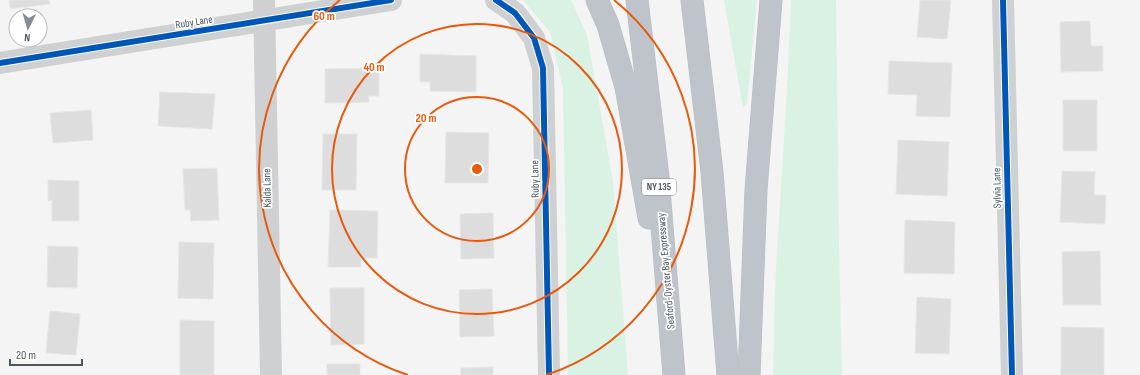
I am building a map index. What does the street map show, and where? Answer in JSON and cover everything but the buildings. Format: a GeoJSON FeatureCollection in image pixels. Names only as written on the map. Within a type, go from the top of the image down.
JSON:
{"type":"FeatureCollection","features":[{"type":"Feature","properties":{"kind":"highway"},"geometry":{"type":"LineString","coordinates":[[597,0],[608,25],[626,87],[672,352]]}},
{"type":"Feature","properties":{"kind":"highway","name":"Seaford-Oyster Bay Expressway"},"geometry":{"type":"LineString","coordinates":[[637,0],[658,177],[674,375]]}},
{"type":"Feature","properties":{"kind":"highway"},"geometry":{"type":"LineString","coordinates":[[692,0],[712,172],[728,375]]}},
{"type":"Feature","properties":{"kind":"highway"},"geometry":{"type":"LineString","coordinates":[[749,375],[756,190],[771,0]]}},
{"type":"Feature","properties":{"kind":"street","name":"Ruby Lane"},"geometry":{"type":"LineString","coordinates":[[0,63],[264,10],[391,0]]}},
{"type":"Feature","properties":{"kind":"street","name":"Ruby Lane"},"geometry":{"type":"LineString","coordinates":[[496,0],[515,13],[534,38],[543,68],[548,375]]}},
{"type":"Feature","properties":{"kind":"street","name":"Sylvia Lane"},"geometry":{"type":"LineString","coordinates":[[1003,0],[1012,375]]}},
{"type":"Feature","properties":{"kind":"street","name":"Kalda Lane"},"geometry":{"type":"LineString","coordinates":[[264,10],[271,375]]}},
{"type":"Feature","properties":{"kind":"green space"},"geometry":{"type":"Polygon","coordinates":[[[523,0],[571,0],[587,35],[613,182],[628,375],[568,375],[563,89],[550,32],[523,0]]]}},
{"type":"Feature","properties":{"kind":"green space"},"geometry":{"type":"Polygon","coordinates":[[[724,0],[757,0],[747,103],[743,108],[724,0]]]}},
{"type":"Feature","properties":{"kind":"green space"},"geometry":{"type":"Polygon","coordinates":[[[791,0],[836,0],[842,375],[773,375],[775,286],[791,0]]]}},
{"type":"Feature","properties":{"kind":"cycle path"},"geometry":{"type":"LineString","coordinates":[[0,63],[391,0]]}},
{"type":"Feature","properties":{"kind":"cycle path"},"geometry":{"type":"LineString","coordinates":[[496,0],[515,13],[534,38],[543,68],[549,375]]}},
{"type":"Feature","properties":{"kind":"cycle path"},"geometry":{"type":"LineString","coordinates":[[1003,0],[1012,375]]}}]}
